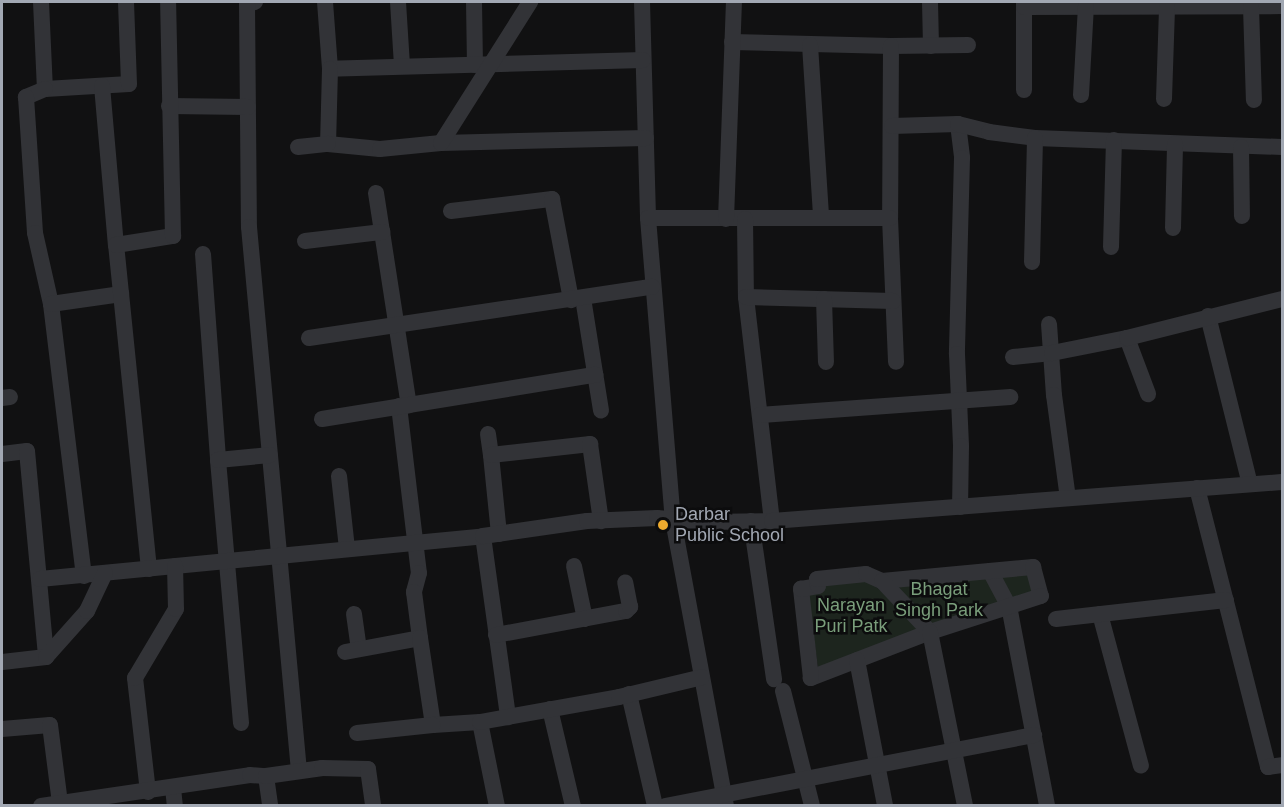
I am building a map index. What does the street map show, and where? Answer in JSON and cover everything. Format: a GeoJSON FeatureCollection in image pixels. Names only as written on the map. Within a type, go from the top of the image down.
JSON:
{"type":"FeatureCollection","features":[{"type":"Feature","properties":{"kind":"street"},"geometry":{"type":"LineString","coordinates":[[41,2],[45,89]]}},
{"type":"Feature","properties":{"kind":"street"},"geometry":{"type":"LineString","coordinates":[[84,576],[51,304],[35,233],[26,97],[45,89],[129,84],[126,2]]}},
{"type":"Feature","properties":{"kind":"street"},"geometry":{"type":"LineString","coordinates":[[116,246],[173,236],[168,2]]}},
{"type":"Feature","properties":{"kind":"street"},"geometry":{"type":"LineString","coordinates":[[255,2],[247,4],[249,227],[299,771]]}},
{"type":"Feature","properties":{"kind":"street"},"geometry":{"type":"LineString","coordinates":[[325,2],[330,69],[328,144]]}},
{"type":"Feature","properties":{"kind":"street"},"geometry":{"type":"LineString","coordinates":[[398,2],[402,66]]}},
{"type":"Feature","properties":{"kind":"street"},"geometry":{"type":"LineString","coordinates":[[474,2],[483,65]]}},
{"type":"Feature","properties":{"kind":"street"},"geometry":{"type":"LineString","coordinates":[[441,143],[483,65],[530,2]]}},
{"type":"Feature","properties":{"kind":"street"},"geometry":{"type":"LineString","coordinates":[[642,2],[652,287],[673,520],[725,799]]}},
{"type":"Feature","properties":{"kind":"street"},"geometry":{"type":"LineString","coordinates":[[726,219],[734,2]]}},
{"type":"Feature","properties":{"kind":"street"},"geometry":{"type":"LineString","coordinates":[[930,2],[931,46]]}},
{"type":"Feature","properties":{"kind":"street"},"geometry":{"type":"LineString","coordinates":[[1024,90],[1024,4],[1167,7],[1282,6]]}},
{"type":"Feature","properties":{"kind":"street"},"geometry":{"type":"LineString","coordinates":[[1081,95],[1086,6]]}},
{"type":"Feature","properties":{"kind":"street"},"geometry":{"type":"LineString","coordinates":[[1164,99],[1167,7]]}},
{"type":"Feature","properties":{"kind":"street"},"geometry":{"type":"LineString","coordinates":[[1251,7],[1254,100]]}},
{"type":"Feature","properties":{"kind":"street"},"geometry":{"type":"LineString","coordinates":[[732,42],[810,45],[968,45]]}},
{"type":"Feature","properties":{"kind":"street"},"geometry":{"type":"LineString","coordinates":[[810,45],[821,217]]}},
{"type":"Feature","properties":{"kind":"street"},"geometry":{"type":"LineString","coordinates":[[891,46],[890,218],[896,362]]}},
{"type":"Feature","properties":{"kind":"street"},"geometry":{"type":"LineString","coordinates":[[330,69],[643,60]]}},
{"type":"Feature","properties":{"kind":"street"},"geometry":{"type":"LineString","coordinates":[[102,86],[149,568]]}},
{"type":"Feature","properties":{"kind":"street"},"geometry":{"type":"LineString","coordinates":[[169,106],[248,107]]}},
{"type":"Feature","properties":{"kind":"street"},"geometry":{"type":"LineString","coordinates":[[892,126],[958,124],[989,132],[1035,138],[1282,147]]}},
{"type":"Feature","properties":{"kind":"street"},"geometry":{"type":"LineString","coordinates":[[958,124],[962,158],[957,354],[960,507]]}},
{"type":"Feature","properties":{"kind":"street"},"geometry":{"type":"LineString","coordinates":[[298,147],[328,144],[380,149],[441,143],[646,138]]}},
{"type":"Feature","properties":{"kind":"street"},"geometry":{"type":"LineString","coordinates":[[1032,262],[1035,138]]}},
{"type":"Feature","properties":{"kind":"street"},"geometry":{"type":"LineString","coordinates":[[1111,247],[1114,140]]}},
{"type":"Feature","properties":{"kind":"street"},"geometry":{"type":"LineString","coordinates":[[1173,228],[1175,144]]}},
{"type":"Feature","properties":{"kind":"street"},"geometry":{"type":"LineString","coordinates":[[1241,147],[1242,216]]}},
{"type":"Feature","properties":{"kind":"street"},"geometry":{"type":"LineString","coordinates":[[376,193],[397,325],[419,573],[414,592],[433,725]]}},
{"type":"Feature","properties":{"kind":"street"},"geometry":{"type":"LineString","coordinates":[[451,211],[552,199],[595,375],[601,411]]}},
{"type":"Feature","properties":{"kind":"street"},"geometry":{"type":"LineString","coordinates":[[648,218],[890,218]]}},
{"type":"Feature","properties":{"kind":"street"},"geometry":{"type":"LineString","coordinates":[[745,219],[746,297],[772,521]]}},
{"type":"Feature","properties":{"kind":"street"},"geometry":{"type":"LineString","coordinates":[[305,241],[382,232]]}},
{"type":"Feature","properties":{"kind":"street"},"geometry":{"type":"LineString","coordinates":[[203,254],[241,723]]}},
{"type":"Feature","properties":{"kind":"street"},"geometry":{"type":"LineString","coordinates":[[309,338],[652,287]]}},
{"type":"Feature","properties":{"kind":"street"},"geometry":{"type":"LineString","coordinates":[[51,304],[121,294]]}},
{"type":"Feature","properties":{"kind":"street"},"geometry":{"type":"LineString","coordinates":[[746,297],[893,301]]}},
{"type":"Feature","properties":{"kind":"street"},"geometry":{"type":"LineString","coordinates":[[824,299],[825,362]]}},
{"type":"Feature","properties":{"kind":"street"},"geometry":{"type":"LineString","coordinates":[[1013,357],[1052,353],[1127,338],[1282,299]]}},
{"type":"Feature","properties":{"kind":"street"},"geometry":{"type":"LineString","coordinates":[[1208,316],[1250,484]]}},
{"type":"Feature","properties":{"kind":"street"},"geometry":{"type":"LineString","coordinates":[[1049,324],[1054,395],[1068,498]]}},
{"type":"Feature","properties":{"kind":"street"},"geometry":{"type":"LineString","coordinates":[[1127,338],[1148,394]]}},
{"type":"Feature","properties":{"kind":"street"},"geometry":{"type":"LineString","coordinates":[[322,419],[595,375]]}},
{"type":"Feature","properties":{"kind":"street"},"geometry":{"type":"LineString","coordinates":[[760,415],[1010,397]]}},
{"type":"Feature","properties":{"kind":"street"},"geometry":{"type":"LineString","coordinates":[[488,434],[491,455],[491,535],[496,635],[508,717]]}},
{"type":"Feature","properties":{"kind":"street"},"geometry":{"type":"LineString","coordinates":[[491,455],[590,444],[601,521]]}},
{"type":"Feature","properties":{"kind":"street"},"geometry":{"type":"LineString","coordinates":[[2,454],[27,451],[46,657]]}},
{"type":"Feature","properties":{"kind":"street"},"geometry":{"type":"LineString","coordinates":[[218,460],[270,455]]}},
{"type":"Feature","properties":{"kind":"street"},"geometry":{"type":"LineString","coordinates":[[339,476],[347,549]]}},
{"type":"Feature","properties":{"kind":"street"},"geometry":{"type":"LineString","coordinates":[[40,579],[416,543],[601,521],[772,521],[1282,482]]}},
{"type":"Feature","properties":{"kind":"street"},"geometry":{"type":"LineString","coordinates":[[1197,489],[1268,767],[1282,765]]}},
{"type":"Feature","properties":{"kind":"street"},"geometry":{"type":"LineString","coordinates":[[751,521],[779,685],[812,806]]}},
{"type":"Feature","properties":{"kind":"street"},"geometry":{"type":"LineString","coordinates":[[147,792],[135,678],[176,609],[175,566]]}},
{"type":"Feature","properties":{"kind":"street"},"geometry":{"type":"LineString","coordinates":[[574,566],[585,619]]}},
{"type":"Feature","properties":{"kind":"street"},"geometry":{"type":"LineString","coordinates":[[882,581],[1033,567],[1041,596],[930,632],[810,678],[801,589],[818,586],[818,579],[866,574],[882,581],[930,632],[965,806]]}},
{"type":"Feature","properties":{"kind":"street"},"geometry":{"type":"LineString","coordinates":[[990,571],[1009,606],[1047,806]]}},
{"type":"Feature","properties":{"kind":"street"},"geometry":{"type":"LineString","coordinates":[[2,662],[46,657],[87,611],[105,573]]}},
{"type":"Feature","properties":{"kind":"street"},"geometry":{"type":"LineString","coordinates":[[496,635],[628,610],[625,582]]}},
{"type":"Feature","properties":{"kind":"street"},"geometry":{"type":"LineString","coordinates":[[1056,619],[1226,600]]}},
{"type":"Feature","properties":{"kind":"street"},"geometry":{"type":"LineString","coordinates":[[354,614],[352,651],[420,638]]}},
{"type":"Feature","properties":{"kind":"street"},"geometry":{"type":"LineString","coordinates":[[1100,614],[1141,766]]}},
{"type":"Feature","properties":{"kind":"street"},"geometry":{"type":"LineString","coordinates":[[857,660],[885,806]]}},
{"type":"Feature","properties":{"kind":"street"},"geometry":{"type":"LineString","coordinates":[[357,733],[480,722],[629,694],[702,677]]}},
{"type":"Feature","properties":{"kind":"street"},"geometry":{"type":"LineString","coordinates":[[629,694],[655,806]]}},
{"type":"Feature","properties":{"kind":"street"},"geometry":{"type":"LineString","coordinates":[[550,709],[573,806]]}},
{"type":"Feature","properties":{"kind":"street"},"geometry":{"type":"LineString","coordinates":[[480,722],[495,805]]}},
{"type":"Feature","properties":{"kind":"street"},"geometry":{"type":"LineString","coordinates":[[2,729],[50,725],[60,803]]}},
{"type":"Feature","properties":{"kind":"street"},"geometry":{"type":"LineString","coordinates":[[665,806],[725,799],[806,778],[1034,735]]}},
{"type":"Feature","properties":{"kind":"street"},"geometry":{"type":"LineString","coordinates":[[41,806],[250,775],[266,776],[322,768],[368,769],[373,806]]}},
{"type":"Feature","properties":{"kind":"street"},"geometry":{"type":"LineString","coordinates":[[266,776],[270,806]]}},
{"type":"Feature","properties":{"kind":"street"},"geometry":{"type":"LineString","coordinates":[[173,788],[175,806]]}},
{"type":"Feature","properties":{"kind":"green space","name":"Bhagat Singh Park"},"geometry":{"type":"Polygon","coordinates":[[[1030,571],[1036,595],[932,627],[892,583],[1030,571]]]}},
{"type":"Feature","properties":{"kind":"green space","name":"Narayan Puri Patk"},"geometry":{"type":"Polygon","coordinates":[[[866,578],[926,630],[818,668],[808,592],[822,581],[866,578]]]}},
{"type":"Feature","properties":{"kind":"place","name":"Darbar Public School"},"geometry":{"type":"Point","coordinates":[663,525]}}]}
